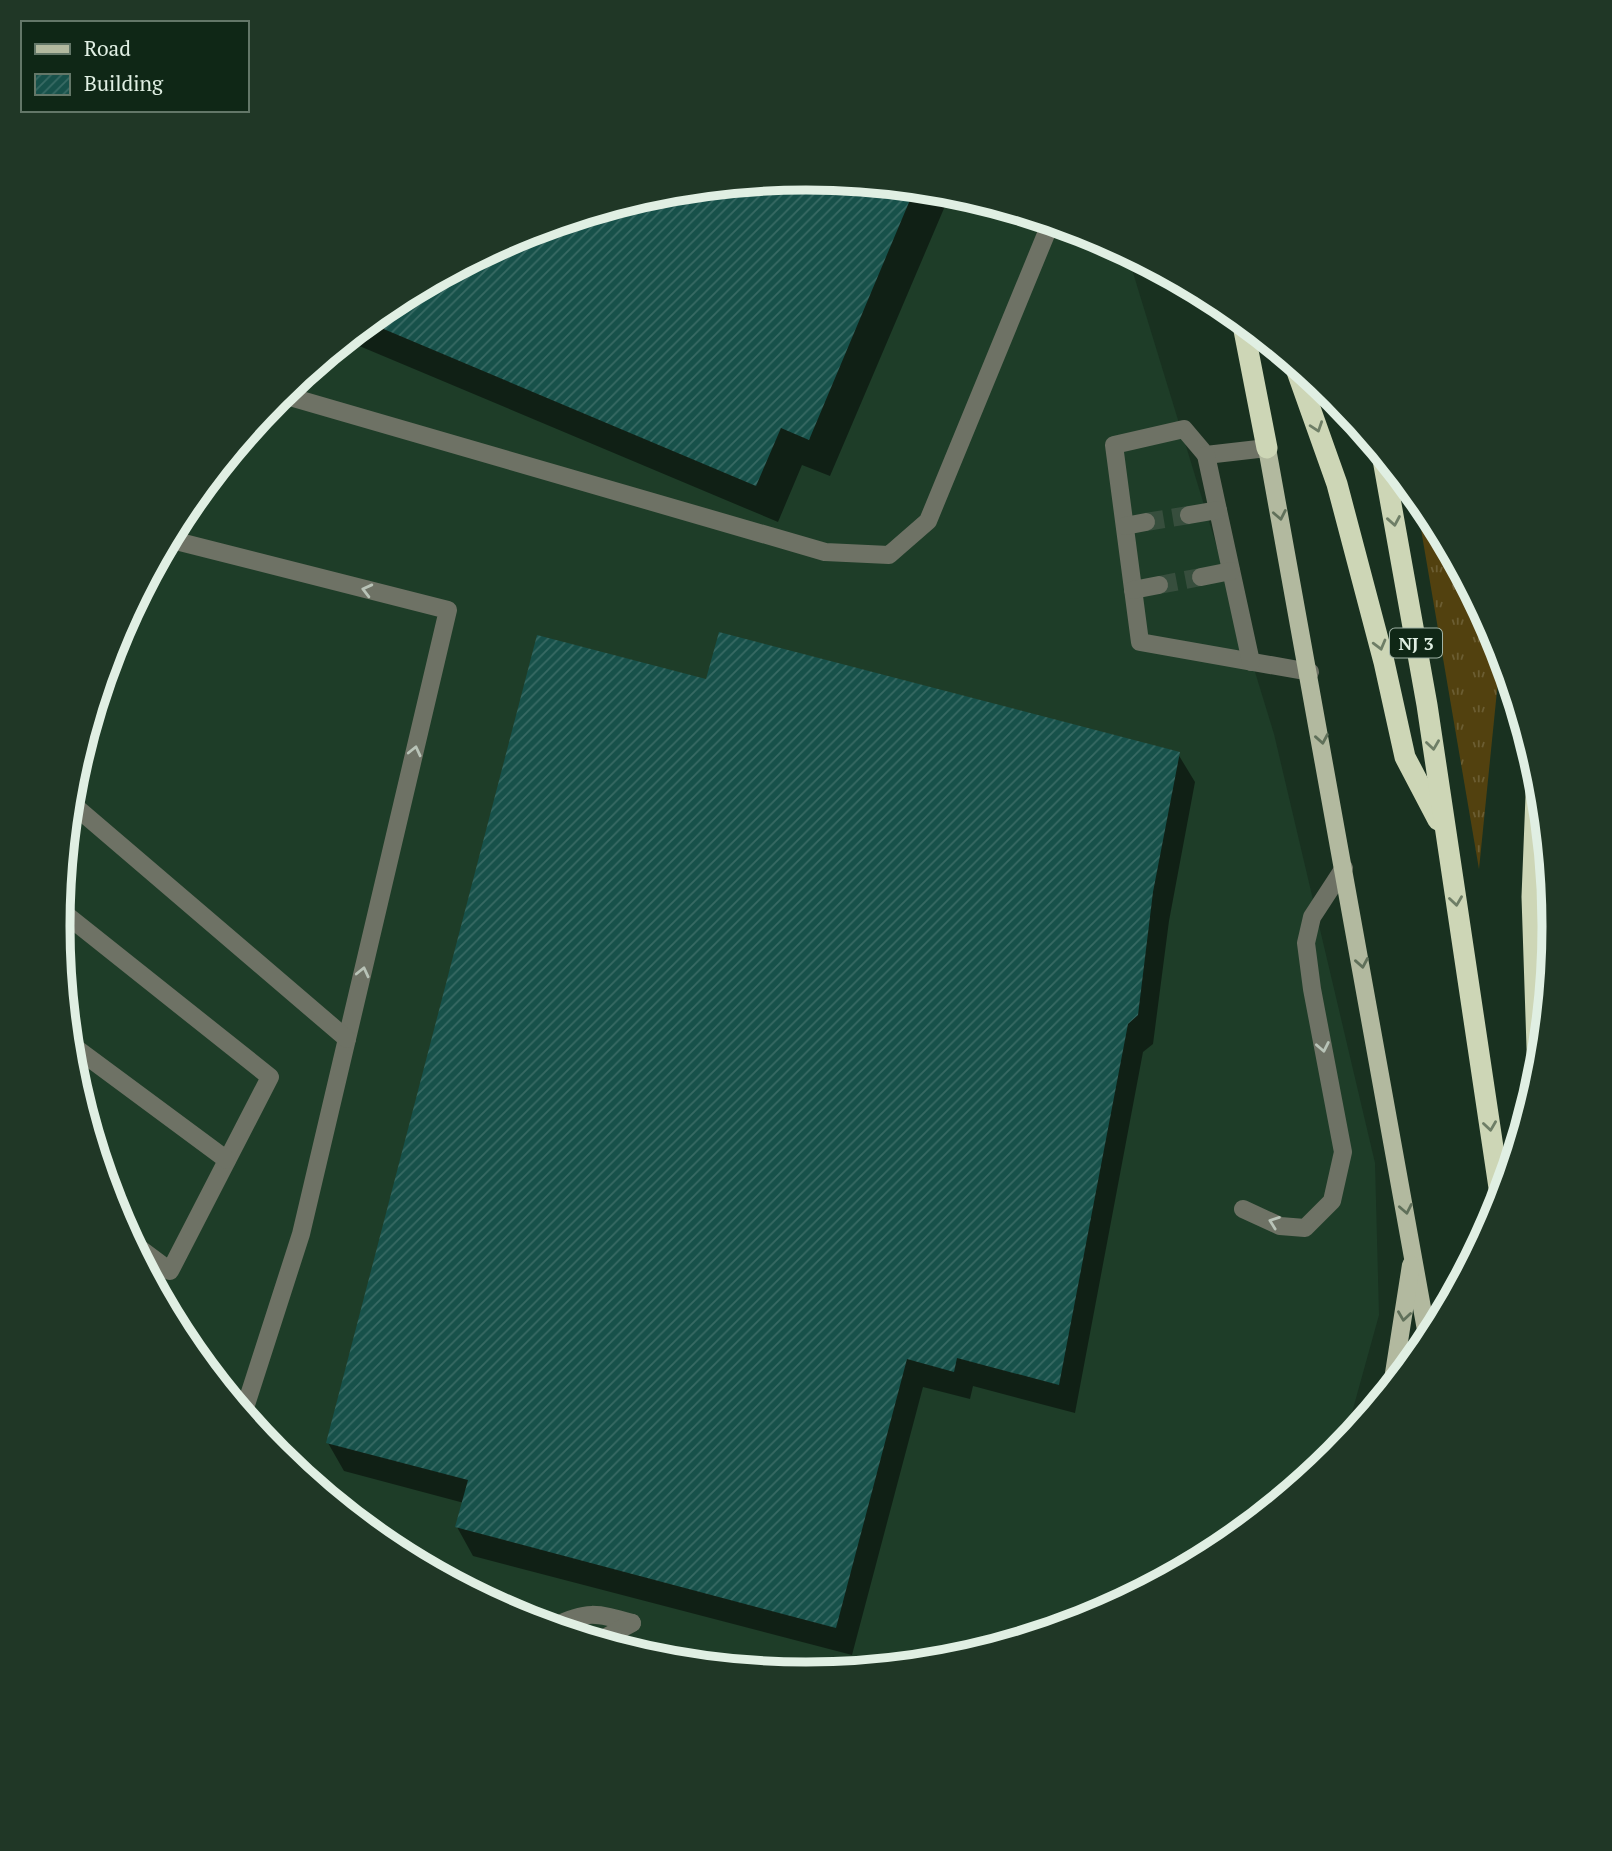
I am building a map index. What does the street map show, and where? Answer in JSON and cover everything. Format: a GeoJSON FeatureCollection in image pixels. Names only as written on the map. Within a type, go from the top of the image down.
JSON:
{"type":"FeatureCollection","features":[{"type":"Feature","properties":{"kind":"highway"},"geometry":{"type":"LineString","coordinates":[[1245,336],[1267,448]]}},
{"type":"Feature","properties":{"kind":"highway"},"geometry":{"type":"LineString","coordinates":[[1300,381],[1337,484],[1384,662],[1405,757],[1446,834]]}},
{"type":"Feature","properties":{"kind":"highway","name":"NJ 3"},"geometry":{"type":"LineString","coordinates":[[1385,471],[1427,705],[1497,1177]]}},
{"type":"Feature","properties":{"kind":"highway"},"geometry":{"type":"LineString","coordinates":[[1535,823],[1532,897],[1536,1021]]}},
{"type":"Feature","properties":{"kind":"main road"},"geometry":{"type":"LineString","coordinates":[[1267,448],[1310,672],[1425,1322]]}},
{"type":"Feature","properties":{"kind":"main road"},"geometry":{"type":"LineString","coordinates":[[1395,1367],[1414,1248]]}},
{"type":"Feature","properties":{"kind":"lane"},"geometry":{"type":"LineString","coordinates":[[294,398],[825,552],[889,555],[928,521],[1047,231]]}},
{"type":"Feature","properties":{"kind":"lane"},"geometry":{"type":"LineString","coordinates":[[1251,662],[1206,455],[1184,429],[1114,445],[1140,642],[1251,662],[1310,672]]}},
{"type":"Feature","properties":{"kind":"lane"},"geometry":{"type":"LineString","coordinates":[[1206,455],[1267,448]]}},
{"type":"Feature","properties":{"kind":"lane"},"geometry":{"type":"LineString","coordinates":[[1189,515],[1218,510]]}},
{"type":"Feature","properties":{"kind":"lane"},"geometry":{"type":"LineString","coordinates":[[1125,526],[1146,522]]}},
{"type":"Feature","properties":{"kind":"lane"},"geometry":{"type":"LineString","coordinates":[[179,542],[448,610],[301,1234],[246,1403]]}},
{"type":"Feature","properties":{"kind":"lane"},"geometry":{"type":"LineString","coordinates":[[1201,577],[1231,571]]}},
{"type":"Feature","properties":{"kind":"lane"},"geometry":{"type":"LineString","coordinates":[[1133,590],[1159,585]]}},
{"type":"Feature","properties":{"kind":"lane"},"geometry":{"type":"LineString","coordinates":[[79,810],[347,1039]]}},
{"type":"Feature","properties":{"kind":"lane"},"geometry":{"type":"LineString","coordinates":[[1243,1209],[1280,1226],[1305,1228],[1332,1201],[1343,1152],[1312,989],[1307,943],[1312,917],[1344,868]]}},
{"type":"Feature","properties":{"kind":"lane"},"geometry":{"type":"LineString","coordinates":[[70,922],[270,1077],[170,1270],[148,1254]]}},
{"type":"Feature","properties":{"kind":"lane"},"geometry":{"type":"LineString","coordinates":[[81,1052],[227,1160]]}},
{"type":"Feature","properties":{"kind":"lane"},"geometry":{"type":"LineString","coordinates":[[566,1621],[577,1615],[597,1613],[632,1623],[611,1634]]}},
{"type":"Feature","properties":{"kind":"shaded area"},"geometry":{"type":"Polygon","coordinates":[[[758,191],[854,191],[950,204],[996,215],[1043,229],[1130,264],[1274,734],[1375,1163],[1379,1315],[1350,1421],[1291,1479],[1254,1509],[1174,1563],[1132,1586],[1043,1622],[950,1647],[854,1660],[806,1662],[710,1655],[662,1647],[569,1622],[524,1605],[480,1586],[397,1537],[321,1479],[286,1446],[222,1374],[194,1334],[169,1294],[126,1207],[95,1116],[84,1069],[76,1022],[70,926],[76,829],[84,782],[109,689],[126,644],[169,557],[194,517],[222,477],[286,405],[321,372],[397,314],[480,265],[569,229],[616,215],[662,204],[758,191]]]}},
{"type":"Feature","properties":{"kind":"green space"},"geometry":{"type":"Polygon","coordinates":[[[1419,519],[1466,600],[1498,677],[1479,869],[1419,519]]]}},
{"type":"Feature","properties":{"kind":"building"},"geometry":{"type":"Polygon","coordinates":[[[758,191],[854,191],[911,198],[809,440],[781,428],[756,486],[379,327],[438,288],[480,265],[569,229],[616,215],[662,204],[758,191]]]}},
{"type":"Feature","properties":{"kind":"building"},"geometry":{"type":"Polygon","coordinates":[[[719,632],[1180,752],[1153,892],[1138,1015],[1128,1024],[1059,1385],[957,1358],[954,1372],[907,1359],[836,1628],[455,1527],[468,1480],[326,1443],[537,635],[706,679],[719,632]]]}},
{"type":"Feature","properties":{"kind":"tunnel"},"geometry":{"type":"LineString","coordinates":[[1146,522],[1189,515]]}},
{"type":"Feature","properties":{"kind":"tunnel"},"geometry":{"type":"LineString","coordinates":[[1159,585],[1201,577]]}}]}
